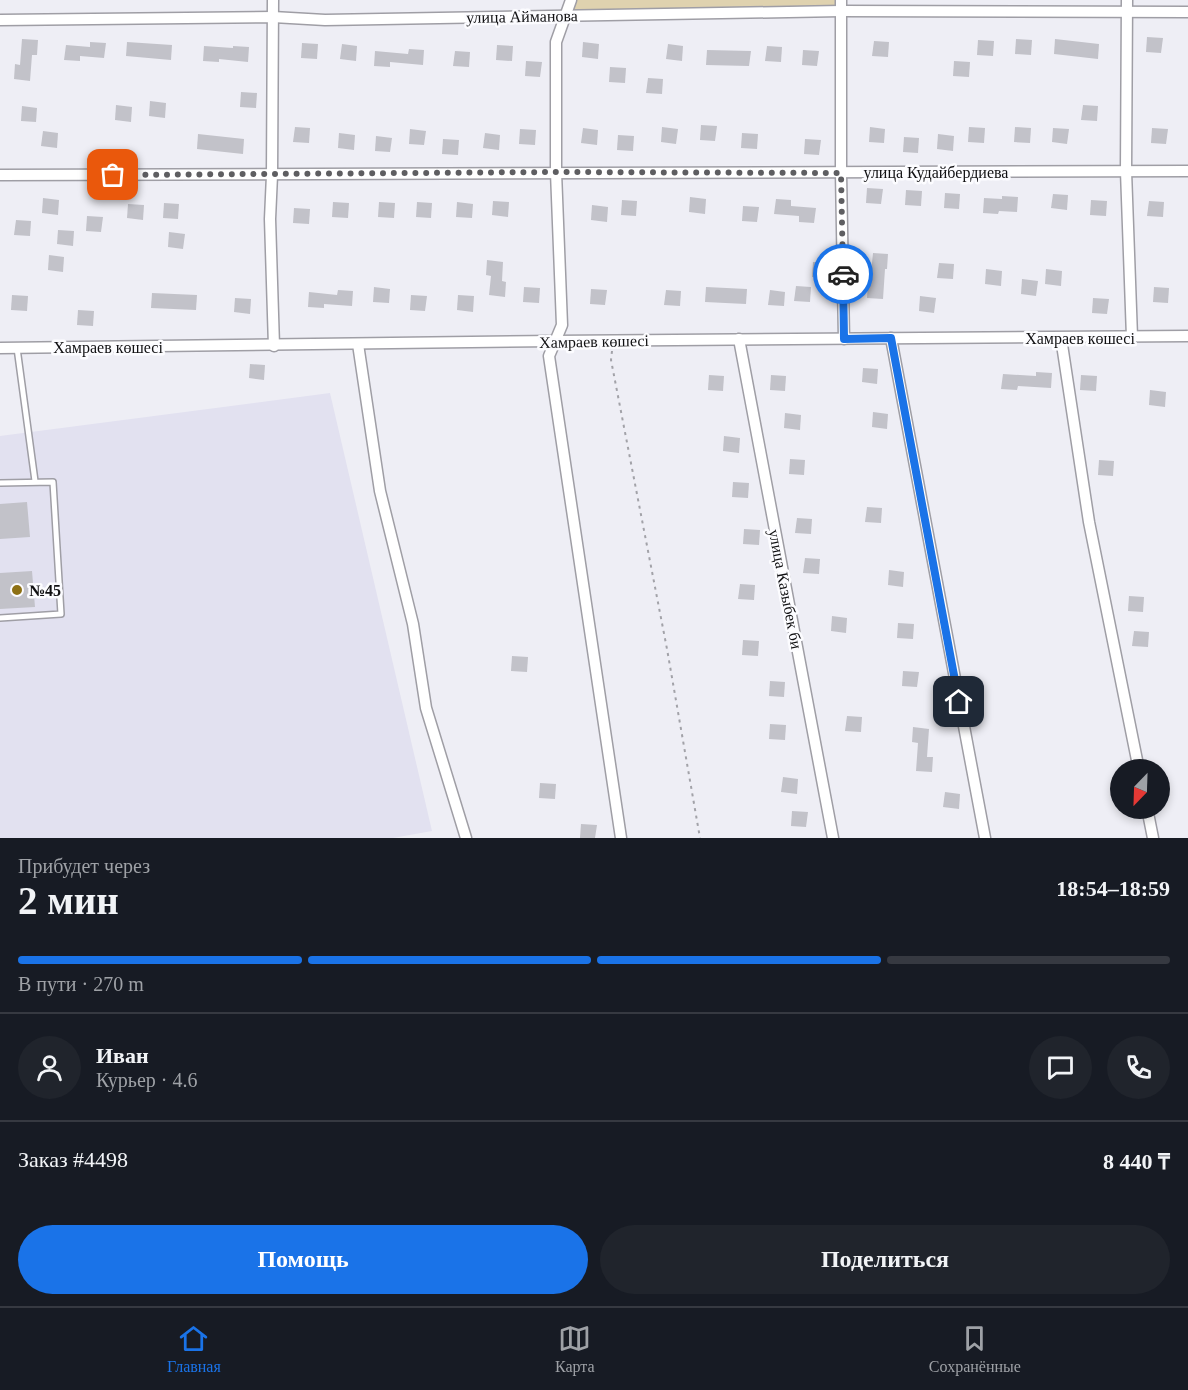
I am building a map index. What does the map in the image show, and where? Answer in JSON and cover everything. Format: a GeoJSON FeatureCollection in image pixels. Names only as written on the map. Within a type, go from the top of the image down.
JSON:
{"type":"FeatureCollection","features":[{"type":"Feature","properties":{"kind":"street"},"geometry":{"type":"LineString","coordinates":[[273,0],[270,219],[274,346]]}},
{"type":"Feature","properties":{"kind":"street"},"geometry":{"type":"LineString","coordinates":[[571,0],[556,42],[556,172],[562,325],[549,357],[621,838]]}},
{"type":"Feature","properties":{"kind":"street"},"geometry":{"type":"LineString","coordinates":[[1127,0],[1126,171],[1132,337]]}},
{"type":"Feature","properties":{"kind":"street"},"geometry":{"type":"LineString","coordinates":[[841,6],[844,339]]}},
{"type":"Feature","properties":{"kind":"street","name":"улица Айманова"},"geometry":{"type":"LineString","coordinates":[[0,20],[273,17],[325,20],[841,6],[1188,12]]}},
{"type":"Feature","properties":{"kind":"street","name":"улица Кудайбердиева"},"geometry":{"type":"LineString","coordinates":[[0,175],[1188,171]]}},
{"type":"Feature","properties":{"kind":"street","name":"Хамраев көшесі"},"geometry":{"type":"LineString","coordinates":[[0,348],[612,340],[1188,336]]}},
{"type":"Feature","properties":{"kind":"street"},"geometry":{"type":"LineString","coordinates":[[891,338],[985,838]]}},
{"type":"Feature","properties":{"kind":"street"},"geometry":{"type":"LineString","coordinates":[[1060,338],[1089,522],[1137,759]]}},
{"type":"Feature","properties":{"kind":"street","name":"улица Казыбек би"},"geometry":{"type":"LineString","coordinates":[[740,339],[832,838]]}},
{"type":"Feature","properties":{"kind":"street"},"geometry":{"type":"LineString","coordinates":[[358,344],[380,491],[413,624],[426,708],[466,838]]}},
{"type":"Feature","properties":{"kind":"street"},"geometry":{"type":"LineString","coordinates":[[1149,819],[1153,838]]}},
{"type":"Feature","properties":{"kind":"lane"},"geometry":{"type":"LineString","coordinates":[[17,348],[35,482]]}},
{"type":"Feature","properties":{"kind":"lane"},"geometry":{"type":"LineString","coordinates":[[0,483],[53,482],[61,614],[0,618]]}},
{"type":"Feature","properties":{"kind":"path"},"geometry":{"type":"LineString","coordinates":[[612,340],[611,360],[700,838]]}},
{"type":"Feature","properties":{"kind":"shaded area"},"geometry":{"type":"Polygon","coordinates":[[[571,0],[841,0],[841,11],[565,15],[571,0]]]}},
{"type":"Feature","properties":{"kind":"shaded area"},"geometry":{"type":"Polygon","coordinates":[[[330,393],[432,831],[393,838],[0,838],[0,436],[330,393]]]}},
{"type":"Feature","properties":{"kind":"building"},"geometry":{"type":"Polygon","coordinates":[[[1147,37],[1163,38],[1161,53],[1146,52],[1147,37]]]}},
{"type":"Feature","properties":{"kind":"building"},"geometry":{"type":"Polygon","coordinates":[[[22,39],[38,40],[37,55],[32,55],[30,81],[14,79],[15,64],[20,65],[22,39]]]}},
{"type":"Feature","properties":{"kind":"building"},"geometry":{"type":"Polygon","coordinates":[[[1016,39],[1032,40],[1031,55],[1015,54],[1016,39]]]}},
{"type":"Feature","properties":{"kind":"building"},"geometry":{"type":"Polygon","coordinates":[[[1055,39],[1099,44],[1098,59],[1054,54],[1055,39]]]}},
{"type":"Feature","properties":{"kind":"building"},"geometry":{"type":"Polygon","coordinates":[[[978,40],[994,41],[993,56],[977,55],[978,40]]]}},
{"type":"Feature","properties":{"kind":"building"},"geometry":{"type":"Polygon","coordinates":[[[874,41],[889,42],[888,57],[872,56],[874,41]]]}},
{"type":"Feature","properties":{"kind":"building"},"geometry":{"type":"Polygon","coordinates":[[[90,42],[106,43],[104,58],[80,56],[80,61],[64,60],[66,45],[90,47],[90,42]]]}},
{"type":"Feature","properties":{"kind":"building"},"geometry":{"type":"Polygon","coordinates":[[[127,42],[172,45],[171,60],[126,56],[127,42]]]}},
{"type":"Feature","properties":{"kind":"building"},"geometry":{"type":"Polygon","coordinates":[[[583,42],[599,44],[598,59],[582,57],[583,42]]]}},
{"type":"Feature","properties":{"kind":"building"},"geometry":{"type":"Polygon","coordinates":[[[302,43],[318,44],[317,59],[301,58],[302,43]]]}},
{"type":"Feature","properties":{"kind":"building"},"geometry":{"type":"Polygon","coordinates":[[[342,44],[357,46],[356,61],[340,59],[342,44]]]}},
{"type":"Feature","properties":{"kind":"building"},"geometry":{"type":"Polygon","coordinates":[[[668,44],[683,46],[682,61],[666,59],[668,44]]]}},
{"type":"Feature","properties":{"kind":"building"},"geometry":{"type":"Polygon","coordinates":[[[497,45],[513,46],[512,61],[496,60],[497,45]]]}},
{"type":"Feature","properties":{"kind":"building"},"geometry":{"type":"Polygon","coordinates":[[[204,46],[249,47],[248,62],[219,59],[219,62],[203,61],[204,46]]]}},
{"type":"Feature","properties":{"kind":"building"},"geometry":{"type":"Polygon","coordinates":[[[767,46],[782,47],[781,62],[765,61],[767,46]]]}},
{"type":"Feature","properties":{"kind":"building"},"geometry":{"type":"Polygon","coordinates":[[[409,49],[424,50],[423,65],[390,62],[390,67],[374,66],[375,51],[408,54],[409,49]]]}},
{"type":"Feature","properties":{"kind":"building"},"geometry":{"type":"Polygon","coordinates":[[[707,50],[751,51],[749,66],[706,65],[707,50]]]}},
{"type":"Feature","properties":{"kind":"building"},"geometry":{"type":"Polygon","coordinates":[[[803,50],[819,51],[817,66],[802,65],[803,50]]]}},
{"type":"Feature","properties":{"kind":"building"},"geometry":{"type":"Polygon","coordinates":[[[455,51],[470,52],[469,67],[453,66],[455,51]]]}},
{"type":"Feature","properties":{"kind":"building"},"geometry":{"type":"Polygon","coordinates":[[[526,61],[542,62],[540,77],[525,76],[526,61]]]}},
{"type":"Feature","properties":{"kind":"building"},"geometry":{"type":"Polygon","coordinates":[[[954,61],[970,62],[969,77],[953,76],[954,61]]]}},
{"type":"Feature","properties":{"kind":"building"},"geometry":{"type":"Polygon","coordinates":[[[610,67],[626,68],[625,83],[609,82],[610,67]]]}},
{"type":"Feature","properties":{"kind":"building"},"geometry":{"type":"Polygon","coordinates":[[[648,78],[663,79],[662,94],[646,93],[648,78]]]}},
{"type":"Feature","properties":{"kind":"building"},"geometry":{"type":"Polygon","coordinates":[[[241,92],[257,93],[256,108],[240,107],[241,92]]]}},
{"type":"Feature","properties":{"kind":"building"},"geometry":{"type":"Polygon","coordinates":[[[150,101],[166,103],[165,118],[149,116],[150,101]]]}},
{"type":"Feature","properties":{"kind":"building"},"geometry":{"type":"Polygon","coordinates":[[[116,105],[132,107],[131,122],[115,120],[116,105]]]}},
{"type":"Feature","properties":{"kind":"building"},"geometry":{"type":"Polygon","coordinates":[[[1083,105],[1098,106],[1097,121],[1081,120],[1083,105]]]}},
{"type":"Feature","properties":{"kind":"building"},"geometry":{"type":"Polygon","coordinates":[[[22,106],[37,108],[36,122],[21,121],[22,106]]]}},
{"type":"Feature","properties":{"kind":"building"},"geometry":{"type":"Polygon","coordinates":[[[701,125],[717,126],[715,141],[700,140],[701,125]]]}},
{"type":"Feature","properties":{"kind":"building"},"geometry":{"type":"Polygon","coordinates":[[[295,127],[310,128],[309,143],[293,142],[295,127]]]}},
{"type":"Feature","properties":{"kind":"building"},"geometry":{"type":"Polygon","coordinates":[[[662,127],[678,129],[676,144],[661,142],[662,127]]]}},
{"type":"Feature","properties":{"kind":"building"},"geometry":{"type":"Polygon","coordinates":[[[870,127],[885,129],[884,143],[869,142],[870,127]]]}},
{"type":"Feature","properties":{"kind":"building"},"geometry":{"type":"Polygon","coordinates":[[[969,127],[985,128],[984,143],[968,142],[969,127]]]}},
{"type":"Feature","properties":{"kind":"building"},"geometry":{"type":"Polygon","coordinates":[[[1015,127],[1031,128],[1030,143],[1014,142],[1015,127]]]}},
{"type":"Feature","properties":{"kind":"building"},"geometry":{"type":"Polygon","coordinates":[[[583,128],[598,130],[597,145],[581,143],[583,128]]]}},
{"type":"Feature","properties":{"kind":"building"},"geometry":{"type":"Polygon","coordinates":[[[1053,128],[1069,129],[1067,144],[1052,142],[1053,128]]]}},
{"type":"Feature","properties":{"kind":"building"},"geometry":{"type":"Polygon","coordinates":[[[1152,128],[1168,129],[1166,144],[1151,143],[1152,128]]]}},
{"type":"Feature","properties":{"kind":"building"},"geometry":{"type":"Polygon","coordinates":[[[410,129],[426,131],[424,145],[409,144],[410,129]]]}},
{"type":"Feature","properties":{"kind":"building"},"geometry":{"type":"Polygon","coordinates":[[[520,129],[536,130],[535,145],[519,144],[520,129]]]}},
{"type":"Feature","properties":{"kind":"building"},"geometry":{"type":"Polygon","coordinates":[[[43,131],[58,133],[57,148],[41,146],[43,131]]]}},
{"type":"Feature","properties":{"kind":"building"},"geometry":{"type":"Polygon","coordinates":[[[339,133],[355,135],[354,150],[338,148],[339,133]]]}},
{"type":"Feature","properties":{"kind":"building"},"geometry":{"type":"Polygon","coordinates":[[[485,133],[500,135],[499,150],[483,148],[485,133]]]}},
{"type":"Feature","properties":{"kind":"building"},"geometry":{"type":"Polygon","coordinates":[[[742,133],[758,134],[757,149],[741,148],[742,133]]]}},
{"type":"Feature","properties":{"kind":"building"},"geometry":{"type":"Polygon","coordinates":[[[198,134],[244,139],[243,154],[197,149],[198,134]]]}},
{"type":"Feature","properties":{"kind":"building"},"geometry":{"type":"Polygon","coordinates":[[[938,134],[954,136],[953,151],[937,149],[938,134]]]}},
{"type":"Feature","properties":{"kind":"building"},"geometry":{"type":"Polygon","coordinates":[[[618,135],[634,136],[633,151],[617,150],[618,135]]]}},
{"type":"Feature","properties":{"kind":"building"},"geometry":{"type":"Polygon","coordinates":[[[376,136],[392,138],[390,152],[375,151],[376,136]]]}},
{"type":"Feature","properties":{"kind":"building"},"geometry":{"type":"Polygon","coordinates":[[[904,137],[919,138],[918,153],[903,152],[904,137]]]}},
{"type":"Feature","properties":{"kind":"building"},"geometry":{"type":"Polygon","coordinates":[[[443,139],[459,140],[458,155],[442,154],[443,139]]]}},
{"type":"Feature","properties":{"kind":"building"},"geometry":{"type":"Polygon","coordinates":[[[805,139],[821,140],[819,155],[804,154],[805,139]]]}},
{"type":"Feature","properties":{"kind":"building"},"geometry":{"type":"Polygon","coordinates":[[[867,188],[883,189],[881,204],[866,203],[867,188]]]}},
{"type":"Feature","properties":{"kind":"building"},"geometry":{"type":"Polygon","coordinates":[[[906,190],[922,191],[921,206],[905,205],[906,190]]]}},
{"type":"Feature","properties":{"kind":"building"},"geometry":{"type":"Polygon","coordinates":[[[945,193],[960,194],[959,209],[944,208],[945,193]]]}},
{"type":"Feature","properties":{"kind":"building"},"geometry":{"type":"Polygon","coordinates":[[[1053,194],[1068,195],[1067,210],[1051,208],[1053,194]]]}},
{"type":"Feature","properties":{"kind":"building"},"geometry":{"type":"Polygon","coordinates":[[[1002,196],[1018,197],[1017,212],[983,213],[984,198],[1002,199],[1002,196]]]}},
{"type":"Feature","properties":{"kind":"building"},"geometry":{"type":"Polygon","coordinates":[[[690,197],[706,199],[705,214],[689,212],[690,197]]]}},
{"type":"Feature","properties":{"kind":"building"},"geometry":{"type":"Polygon","coordinates":[[[43,198],[59,200],[58,215],[42,213],[43,198]]]}},
{"type":"Feature","properties":{"kind":"building"},"geometry":{"type":"Polygon","coordinates":[[[776,199],[791,200],[791,206],[816,208],[814,223],[799,222],[799,216],[774,214],[776,199]]]}},
{"type":"Feature","properties":{"kind":"building"},"geometry":{"type":"Polygon","coordinates":[[[622,200],[637,201],[636,216],[621,215],[622,200]]]}},
{"type":"Feature","properties":{"kind":"building"},"geometry":{"type":"Polygon","coordinates":[[[1091,200],[1107,201],[1106,216],[1090,215],[1091,200]]]}},
{"type":"Feature","properties":{"kind":"building"},"geometry":{"type":"Polygon","coordinates":[[[493,201],[509,202],[508,217],[492,215],[493,201]]]}},
{"type":"Feature","properties":{"kind":"building"},"geometry":{"type":"Polygon","coordinates":[[[1149,201],[1164,202],[1163,217],[1147,216],[1149,201]]]}},
{"type":"Feature","properties":{"kind":"building"},"geometry":{"type":"Polygon","coordinates":[[[333,202],[349,203],[348,218],[332,217],[333,202]]]}},
{"type":"Feature","properties":{"kind":"building"},"geometry":{"type":"Polygon","coordinates":[[[379,202],[395,203],[394,218],[378,217],[379,202]]]}},
{"type":"Feature","properties":{"kind":"building"},"geometry":{"type":"Polygon","coordinates":[[[417,202],[432,203],[431,218],[416,217],[417,202]]]}},
{"type":"Feature","properties":{"kind":"building"},"geometry":{"type":"Polygon","coordinates":[[[457,202],[473,204],[472,218],[456,217],[457,202]]]}},
{"type":"Feature","properties":{"kind":"building"},"geometry":{"type":"Polygon","coordinates":[[[164,203],[179,204],[178,219],[163,218],[164,203]]]}},
{"type":"Feature","properties":{"kind":"building"},"geometry":{"type":"Polygon","coordinates":[[[128,204],[144,205],[143,220],[127,218],[128,204]]]}},
{"type":"Feature","properties":{"kind":"building"},"geometry":{"type":"Polygon","coordinates":[[[592,205],[608,207],[607,222],[591,220],[592,205]]]}},
{"type":"Feature","properties":{"kind":"building"},"geometry":{"type":"Polygon","coordinates":[[[743,206],[759,207],[757,222],[742,221],[743,206]]]}},
{"type":"Feature","properties":{"kind":"building"},"geometry":{"type":"Polygon","coordinates":[[[294,208],[310,209],[309,224],[293,223],[294,208]]]}},
{"type":"Feature","properties":{"kind":"building"},"geometry":{"type":"Polygon","coordinates":[[[87,216],[103,217],[101,232],[86,231],[87,216]]]}},
{"type":"Feature","properties":{"kind":"building"},"geometry":{"type":"Polygon","coordinates":[[[16,220],[31,221],[30,236],[14,235],[16,220]]]}},
{"type":"Feature","properties":{"kind":"building"},"geometry":{"type":"Polygon","coordinates":[[[58,230],[74,231],[73,246],[57,244],[58,230]]]}},
{"type":"Feature","properties":{"kind":"building"},"geometry":{"type":"Polygon","coordinates":[[[169,232],[185,234],[183,249],[168,247],[169,232]]]}},
{"type":"Feature","properties":{"kind":"building"},"geometry":{"type":"Polygon","coordinates":[[[873,253],[888,254],[883,299],[867,298],[873,253]]]}},
{"type":"Feature","properties":{"kind":"building"},"geometry":{"type":"Polygon","coordinates":[[[49,255],[64,257],[63,272],[48,270],[49,255]]]}},
{"type":"Feature","properties":{"kind":"building"},"geometry":{"type":"Polygon","coordinates":[[[487,260],[503,262],[502,281],[506,282],[505,297],[489,295],[491,276],[486,275],[487,260]]]}},
{"type":"Feature","properties":{"kind":"building"},"geometry":{"type":"Polygon","coordinates":[[[813,262],[829,263],[828,278],[812,277],[813,262]]]}},
{"type":"Feature","properties":{"kind":"building"},"geometry":{"type":"Polygon","coordinates":[[[939,263],[954,264],[953,279],[937,278],[939,263]]]}},
{"type":"Feature","properties":{"kind":"building"},"geometry":{"type":"Polygon","coordinates":[[[986,269],[1002,271],[1001,286],[985,284],[986,269]]]}},
{"type":"Feature","properties":{"kind":"building"},"geometry":{"type":"Polygon","coordinates":[[[1046,269],[1062,271],[1061,286],[1045,284],[1046,269]]]}},
{"type":"Feature","properties":{"kind":"building"},"geometry":{"type":"Polygon","coordinates":[[[1022,279],[1038,281],[1036,296],[1021,294],[1022,279]]]}},
{"type":"Feature","properties":{"kind":"building"},"geometry":{"type":"Polygon","coordinates":[[[796,286],[811,287],[810,302],[794,301],[796,286]]]}},
{"type":"Feature","properties":{"kind":"building"},"geometry":{"type":"Polygon","coordinates":[[[374,287],[390,289],[389,303],[373,302],[374,287]]]}},
{"type":"Feature","properties":{"kind":"building"},"geometry":{"type":"Polygon","coordinates":[[[524,287],[540,288],[539,303],[523,302],[524,287]]]}},
{"type":"Feature","properties":{"kind":"building"},"geometry":{"type":"Polygon","coordinates":[[[706,287],[747,289],[746,304],[705,302],[706,287]]]}},
{"type":"Feature","properties":{"kind":"building"},"geometry":{"type":"Polygon","coordinates":[[[1154,287],[1169,288],[1168,303],[1153,302],[1154,287]]]}},
{"type":"Feature","properties":{"kind":"building"},"geometry":{"type":"Polygon","coordinates":[[[591,289],[607,290],[605,305],[590,304],[591,289]]]}},
{"type":"Feature","properties":{"kind":"building"},"geometry":{"type":"Polygon","coordinates":[[[338,290],[353,291],[352,306],[324,304],[324,308],[308,307],[309,292],[337,295],[338,290]]]}},
{"type":"Feature","properties":{"kind":"building"},"geometry":{"type":"Polygon","coordinates":[[[666,290],[681,291],[680,306],[664,305],[666,290]]]}},
{"type":"Feature","properties":{"kind":"building"},"geometry":{"type":"Polygon","coordinates":[[[770,290],[785,292],[784,306],[768,305],[770,290]]]}},
{"type":"Feature","properties":{"kind":"building"},"geometry":{"type":"Polygon","coordinates":[[[152,293],[197,295],[196,310],[151,308],[152,293]]]}},
{"type":"Feature","properties":{"kind":"building"},"geometry":{"type":"Polygon","coordinates":[[[12,295],[28,296],[27,311],[11,310],[12,295]]]}},
{"type":"Feature","properties":{"kind":"building"},"geometry":{"type":"Polygon","coordinates":[[[411,295],[427,296],[425,311],[410,310],[411,295]]]}},
{"type":"Feature","properties":{"kind":"building"},"geometry":{"type":"Polygon","coordinates":[[[458,295],[474,296],[473,312],[457,310],[458,295]]]}},
{"type":"Feature","properties":{"kind":"building"},"geometry":{"type":"Polygon","coordinates":[[[920,296],[936,298],[934,313],[919,311],[920,296]]]}},
{"type":"Feature","properties":{"kind":"building"},"geometry":{"type":"Polygon","coordinates":[[[235,298],[251,299],[250,314],[234,312],[235,298]]]}},
{"type":"Feature","properties":{"kind":"building"},"geometry":{"type":"Polygon","coordinates":[[[1093,298],[1109,299],[1107,314],[1092,313],[1093,298]]]}},
{"type":"Feature","properties":{"kind":"building"},"geometry":{"type":"Polygon","coordinates":[[[78,310],[94,311],[93,326],[77,325],[78,310]]]}},
{"type":"Feature","properties":{"kind":"building"},"geometry":{"type":"Polygon","coordinates":[[[250,364],[265,365],[264,380],[249,378],[250,364]]]}},
{"type":"Feature","properties":{"kind":"building"},"geometry":{"type":"Polygon","coordinates":[[[863,368],[878,369],[877,384],[862,382],[863,368]]]}},
{"type":"Feature","properties":{"kind":"building"},"geometry":{"type":"Polygon","coordinates":[[[1036,372],[1052,373],[1051,388],[1018,386],[1017,390],[1001,389],[1003,374],[1036,376],[1036,372]]]}},
{"type":"Feature","properties":{"kind":"building"},"geometry":{"type":"Polygon","coordinates":[[[709,375],[724,376],[723,391],[708,390],[709,375]]]}},
{"type":"Feature","properties":{"kind":"building"},"geometry":{"type":"Polygon","coordinates":[[[771,375],[786,376],[785,391],[770,390],[771,375]]]}},
{"type":"Feature","properties":{"kind":"building"},"geometry":{"type":"Polygon","coordinates":[[[1081,375],[1097,376],[1096,391],[1080,390],[1081,375]]]}},
{"type":"Feature","properties":{"kind":"building"},"geometry":{"type":"Polygon","coordinates":[[[1150,390],[1166,392],[1165,407],[1149,405],[1150,390]]]}},
{"type":"Feature","properties":{"kind":"building"},"geometry":{"type":"Polygon","coordinates":[[[873,412],[888,414],[887,429],[872,427],[873,412]]]}},
{"type":"Feature","properties":{"kind":"building"},"geometry":{"type":"Polygon","coordinates":[[[785,413],[801,415],[800,430],[784,428],[785,413]]]}},
{"type":"Feature","properties":{"kind":"building"},"geometry":{"type":"Polygon","coordinates":[[[724,436],[740,438],[739,453],[723,451],[724,436]]]}},
{"type":"Feature","properties":{"kind":"building"},"geometry":{"type":"Polygon","coordinates":[[[790,459],[805,460],[804,475],[789,474],[790,459]]]}},
{"type":"Feature","properties":{"kind":"building"},"geometry":{"type":"Polygon","coordinates":[[[1099,460],[1114,461],[1113,476],[1098,475],[1099,460]]]}},
{"type":"Feature","properties":{"kind":"building"},"geometry":{"type":"Polygon","coordinates":[[[733,482],[749,483],[748,498],[732,497],[733,482]]]}},
{"type":"Feature","properties":{"kind":"building","name":"№45"},"geometry":{"type":"Polygon","coordinates":[[[27,502],[30,537],[0,539],[0,504],[27,502]]]}},
{"type":"Feature","properties":{"kind":"building"},"geometry":{"type":"Polygon","coordinates":[[[867,507],[882,508],[881,523],[865,522],[867,507]]]}},
{"type":"Feature","properties":{"kind":"building"},"geometry":{"type":"Polygon","coordinates":[[[797,518],[812,519],[811,534],[795,533],[797,518]]]}},
{"type":"Feature","properties":{"kind":"building"},"geometry":{"type":"Polygon","coordinates":[[[744,529],[760,530],[759,545],[743,544],[744,529]]]}},
{"type":"Feature","properties":{"kind":"building"},"geometry":{"type":"Polygon","coordinates":[[[805,558],[820,559],[819,574],[803,573],[805,558]]]}},
{"type":"Feature","properties":{"kind":"building"},"geometry":{"type":"Polygon","coordinates":[[[889,570],[904,572],[903,587],[888,585],[889,570]]]}},
{"type":"Feature","properties":{"kind":"building","name":"№45"},"geometry":{"type":"Polygon","coordinates":[[[32,571],[35,607],[0,609],[0,573],[32,571]]]}},
{"type":"Feature","properties":{"kind":"building"},"geometry":{"type":"Polygon","coordinates":[[[740,584],[755,585],[754,600],[738,599],[740,584]]]}},
{"type":"Feature","properties":{"kind":"building"},"geometry":{"type":"Polygon","coordinates":[[[1129,596],[1144,597],[1143,612],[1128,611],[1129,596]]]}},
{"type":"Feature","properties":{"kind":"building"},"geometry":{"type":"Polygon","coordinates":[[[832,616],[847,618],[846,633],[831,631],[832,616]]]}},
{"type":"Feature","properties":{"kind":"building"},"geometry":{"type":"Polygon","coordinates":[[[898,623],[914,624],[913,639],[897,638],[898,623]]]}},
{"type":"Feature","properties":{"kind":"building"},"geometry":{"type":"Polygon","coordinates":[[[1134,631],[1149,632],[1148,647],[1132,646],[1134,631]]]}},
{"type":"Feature","properties":{"kind":"building"},"geometry":{"type":"Polygon","coordinates":[[[743,640],[759,641],[758,656],[742,655],[743,640]]]}},
{"type":"Feature","properties":{"kind":"building"},"geometry":{"type":"Polygon","coordinates":[[[512,656],[528,657],[527,672],[511,671],[512,656]]]}},
{"type":"Feature","properties":{"kind":"building"},"geometry":{"type":"Polygon","coordinates":[[[903,671],[919,672],[917,687],[902,686],[903,671]]]}},
{"type":"Feature","properties":{"kind":"building"},"geometry":{"type":"Polygon","coordinates":[[[770,681],[785,682],[784,697],[769,696],[770,681]]]}},
{"type":"Feature","properties":{"kind":"building"},"geometry":{"type":"Polygon","coordinates":[[[847,716],[862,717],[861,732],[845,731],[847,716]]]}},
{"type":"Feature","properties":{"kind":"building"},"geometry":{"type":"Polygon","coordinates":[[[770,724],[786,725],[785,740],[769,739],[770,724]]]}},
{"type":"Feature","properties":{"kind":"building"},"geometry":{"type":"Polygon","coordinates":[[[913,727],[929,729],[927,757],[933,757],[932,772],[916,771],[918,743],[912,742],[913,727]]]}},
{"type":"Feature","properties":{"kind":"building"},"geometry":{"type":"Polygon","coordinates":[[[783,777],[798,779],[797,794],[781,792],[783,777]]]}},
{"type":"Feature","properties":{"kind":"building"},"geometry":{"type":"Polygon","coordinates":[[[540,783],[556,784],[555,799],[539,798],[540,783]]]}},
{"type":"Feature","properties":{"kind":"building"},"geometry":{"type":"Polygon","coordinates":[[[945,792],[960,794],[959,809],[943,807],[945,792]]]}},
{"type":"Feature","properties":{"kind":"building"},"geometry":{"type":"Polygon","coordinates":[[[792,811],[808,812],[806,827],[791,826],[792,811]]]}},
{"type":"Feature","properties":{"kind":"building"},"geometry":{"type":"Polygon","coordinates":[[[581,824],[597,825],[595,838],[580,838],[581,824]]]}},
{"type":"Feature","properties":{"kind":"way so far"},"geometry":{"type":"LineString","coordinates":[[113,175],[841,173],[843,274]]}},
{"type":"Feature","properties":{"kind":"place","name":"№45"},"geometry":{"type":"Point","coordinates":[17,590]}},
{"type":"Feature","properties":{"kind":"route"},"geometry":{"type":"LineString","coordinates":[[843,274],[844,339],[891,338],[959,702]]}}]}
